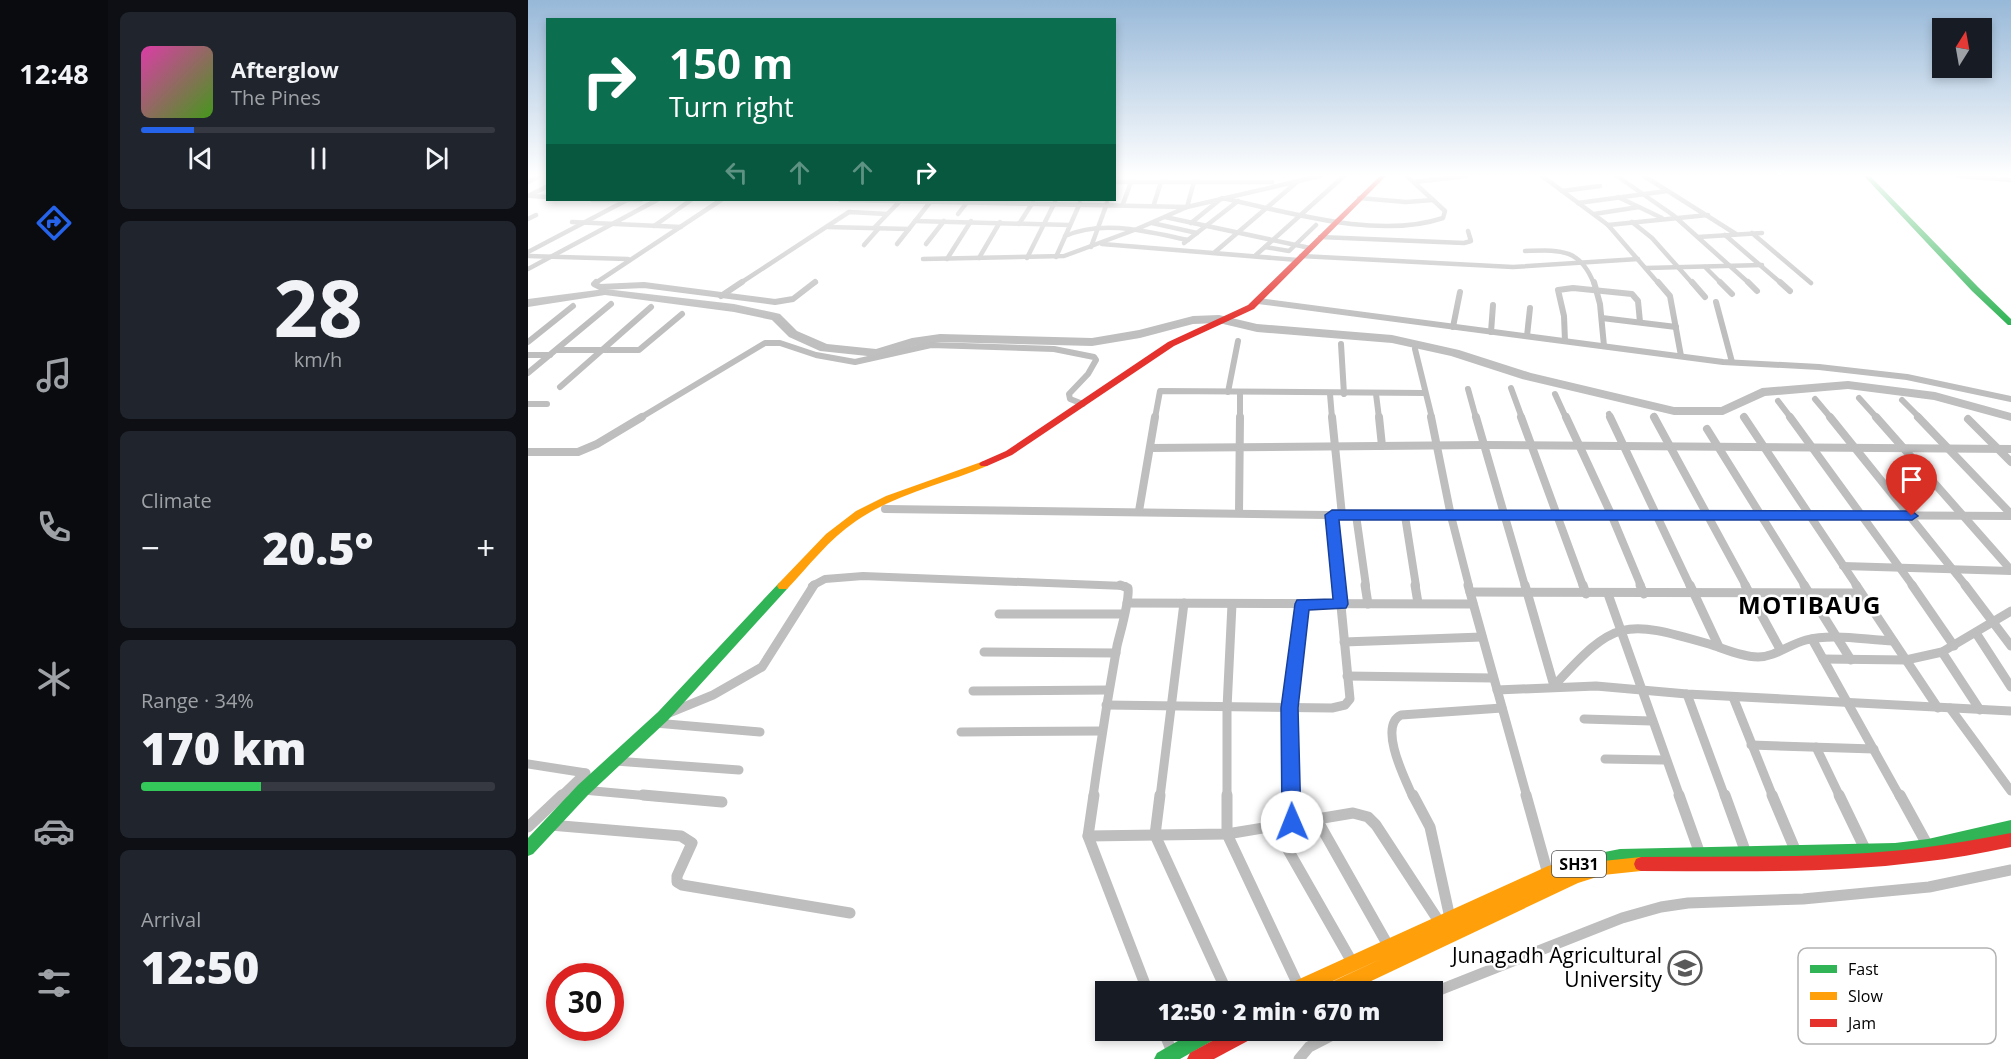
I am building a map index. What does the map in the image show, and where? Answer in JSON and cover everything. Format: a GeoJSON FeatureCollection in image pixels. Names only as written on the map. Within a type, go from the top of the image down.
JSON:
{"type":"FeatureCollection","features":[{"type":"Feature","properties":{"kind":"main road"},"geometry":{"type":"LineString","coordinates":[[840,529],[885,508],[986,470],[1012,455],[1166,351],[1185,340],[1233,320],[1265,300],[1332,225]]}},
{"type":"Feature","properties":{"kind":"main road"},"geometry":{"type":"LineString","coordinates":[[1914,225],[2011,323]]}},
{"type":"Feature","properties":{"kind":"main road"},"geometry":{"type":"LineString","coordinates":[[1923,225],[2011,314]]}},
{"type":"Feature","properties":{"kind":"main road"},"geometry":{"type":"LineString","coordinates":[[528,849],[584,790],[659,719],[774,595],[859,513],[1012,455],[1171,344],[1185,340]]}},
{"type":"Feature","properties":{"kind":"main road","name":"SH31"},"geometry":{"type":"LineString","coordinates":[[1313,981],[1548,874],[1576,864],[1620,856],[1866,852],[1928,846],[2011,827]]}},
{"type":"Feature","properties":{"kind":"main road"},"geometry":{"type":"LineString","coordinates":[[1351,981],[1553,885],[1603,868],[1641,864],[1884,860],[1976,848],[2011,840]]}},
{"type":"Feature","properties":{"kind":"main road"},"geometry":{"type":"LineString","coordinates":[[1168,1056],[1195,1041]]}},
{"type":"Feature","properties":{"kind":"main road"},"geometry":{"type":"LineString","coordinates":[[1196,1059],[1230,1041]]}},
{"type":"Feature","properties":{"kind":"street"},"geometry":{"type":"LineString","coordinates":[[528,254],[580,225]]}},
{"type":"Feature","properties":{"kind":"street"},"geometry":{"type":"LineString","coordinates":[[528,269],[608,225]]}},
{"type":"Feature","properties":{"kind":"street"},"geometry":{"type":"LineString","coordinates":[[628,225],[681,227]]}},
{"type":"Feature","properties":{"kind":"street"},"geometry":{"type":"LineString","coordinates":[[864,245],[878,225]]}},
{"type":"Feature","properties":{"kind":"street"},"geometry":{"type":"LineString","coordinates":[[897,244],[912,225]]}},
{"type":"Feature","properties":{"kind":"street"},"geometry":{"type":"LineString","coordinates":[[926,244],[941,225]]}},
{"type":"Feature","properties":{"kind":"street"},"geometry":{"type":"LineString","coordinates":[[947,259],[968,225]]}},
{"type":"Feature","properties":{"kind":"street"},"geometry":{"type":"LineString","coordinates":[[979,258],[998,225]]}},
{"type":"Feature","properties":{"kind":"street"},"geometry":{"type":"LineString","coordinates":[[1027,258],[1043,225]]}},
{"type":"Feature","properties":{"kind":"street"},"geometry":{"type":"LineString","coordinates":[[1056,257],[1070,225]]}},
{"type":"Feature","properties":{"kind":"street"},"geometry":{"type":"LineString","coordinates":[[923,259],[1056,257],[1091,247],[1146,225]]}},
{"type":"Feature","properties":{"kind":"street"},"geometry":{"type":"LineString","coordinates":[[1163,225],[1197,233]]}},
{"type":"Feature","properties":{"kind":"street"},"geometry":{"type":"LineString","coordinates":[[1215,252],[1248,225]]}},
{"type":"Feature","properties":{"kind":"street"},"geometry":{"type":"LineString","coordinates":[[1256,255],[1289,225]]}},
{"type":"Feature","properties":{"kind":"street"},"geometry":{"type":"LineString","coordinates":[[1265,247],[1289,251],[1316,225]]}},
{"type":"Feature","properties":{"kind":"street"},"geometry":{"type":"LineString","coordinates":[[1420,241],[1422,225]]}},
{"type":"Feature","properties":{"kind":"street"},"geometry":{"type":"LineString","coordinates":[[1608,225],[1670,296],[1681,354]]}},
{"type":"Feature","properties":{"kind":"street"},"geometry":{"type":"LineString","coordinates":[[1636,225],[1652,238],[1705,297]]}},
{"type":"Feature","properties":{"kind":"street"},"geometry":{"type":"LineString","coordinates":[[1685,225],[1757,291]]}},
{"type":"Feature","properties":{"kind":"street"},"geometry":{"type":"LineString","coordinates":[[1725,225],[1737,234]]}},
{"type":"Feature","properties":{"kind":"street"},"geometry":{"type":"LineString","coordinates":[[1176,250],[1206,226],[1296,245],[1304,255]]}},
{"type":"Feature","properties":{"kind":"street"},"geometry":{"type":"LineString","coordinates":[[681,227],[594,284],[600,287],[657,287],[783,302],[793,299],[816,282]]}},
{"type":"Feature","properties":{"kind":"street"},"geometry":{"type":"LineString","coordinates":[[721,296],[828,227],[909,229]]}},
{"type":"Feature","properties":{"kind":"street"},"geometry":{"type":"LineString","coordinates":[[1091,247],[1098,228]]}},
{"type":"Feature","properties":{"kind":"street"},"geometry":{"type":"LineString","coordinates":[[1065,236],[1081,229],[1137,229],[1188,240]]}},
{"type":"Feature","properties":{"kind":"street"},"geometry":{"type":"LineString","coordinates":[[1320,237],[1468,243],[1471,242],[1468,231]]}},
{"type":"Feature","properties":{"kind":"street"},"geometry":{"type":"LineString","coordinates":[[1752,233],[1811,283]]}},
{"type":"Feature","properties":{"kind":"street"},"geometry":{"type":"LineString","coordinates":[[1698,237],[1762,233]]}},
{"type":"Feature","properties":{"kind":"street"},"geometry":{"type":"LineString","coordinates":[[1725,235],[1790,291]]}},
{"type":"Feature","properties":{"kind":"street"},"geometry":{"type":"LineString","coordinates":[[1099,243],[1256,255],[1304,255],[1513,267],[1638,259]]}},
{"type":"Feature","properties":{"kind":"street"},"geometry":{"type":"LineString","coordinates":[[1525,251],[1566,250],[1593,277],[1598,291],[1603,344]]}},
{"type":"Feature","properties":{"kind":"street"},"geometry":{"type":"LineString","coordinates":[[528,254],[609,260],[632,258]]}},
{"type":"Feature","properties":{"kind":"street"},"geometry":{"type":"LineString","coordinates":[[1646,268],[1762,265]]}},
{"type":"Feature","properties":{"kind":"street"},"geometry":{"type":"LineString","coordinates":[[1706,267],[1732,294]]}},
{"type":"Feature","properties":{"kind":"street"},"geometry":{"type":"LineString","coordinates":[[1565,339],[1564,310],[1557,293],[1558,290],[1572,288],[1626,293],[1636,297],[1640,322]]}},
{"type":"Feature","properties":{"kind":"street"},"geometry":{"type":"LineString","coordinates":[[1453,325],[1460,292]]}},
{"type":"Feature","properties":{"kind":"street"},"geometry":{"type":"LineString","coordinates":[[1265,300],[1746,362],[1907,377],[2011,399]]}},
{"type":"Feature","properties":{"kind":"street"},"geometry":{"type":"LineString","coordinates":[[1716,302],[1732,360]]}},
{"type":"Feature","properties":{"kind":"street"},"geometry":{"type":"LineString","coordinates":[[528,374],[611,304]]}},
{"type":"Feature","properties":{"kind":"street"},"geometry":{"type":"LineString","coordinates":[[1491,330],[1493,305]]}},
{"type":"Feature","properties":{"kind":"street"},"geometry":{"type":"LineString","coordinates":[[528,342],[573,306]]}},
{"type":"Feature","properties":{"kind":"street"},"geometry":{"type":"LineString","coordinates":[[560,387],[651,308]]}},
{"type":"Feature","properties":{"kind":"street"},"geometry":{"type":"LineString","coordinates":[[1527,335],[1530,308]]}},
{"type":"Feature","properties":{"kind":"street"},"geometry":{"type":"LineString","coordinates":[[557,350],[639,350],[682,314]]}},
{"type":"Feature","properties":{"kind":"street"},"geometry":{"type":"LineString","coordinates":[[1602,318],[1676,327]]}},
{"type":"Feature","properties":{"kind":"street"},"geometry":{"type":"LineString","coordinates":[[1228,392],[1238,341]]}},
{"type":"Feature","properties":{"kind":"street"},"geometry":{"type":"LineString","coordinates":[[530,453],[578,452],[597,444],[765,343],[780,343],[816,356],[855,362],[931,345],[1065,350],[1094,357],[1096,360],[1088,374],[1069,394],[1070,399],[1083,404]]}},
{"type":"Feature","properties":{"kind":"street"},"geometry":{"type":"LineString","coordinates":[[1341,344],[1344,394]]}},
{"type":"Feature","properties":{"kind":"street"},"geometry":{"type":"LineString","coordinates":[[1415,349],[1438,445],[1450,516],[1548,874]]}},
{"type":"Feature","properties":{"kind":"street"},"geometry":{"type":"LineString","coordinates":[[528,355],[550,355]]}},
{"type":"Feature","properties":{"kind":"street"},"geometry":{"type":"LineString","coordinates":[[1511,388],[1586,594]]}},
{"type":"Feature","properties":{"kind":"street"},"geometry":{"type":"LineString","coordinates":[[1468,389],[1554,686]]}},
{"type":"Feature","properties":{"kind":"street"},"geometry":{"type":"LineString","coordinates":[[1139,511],[1160,391],[1425,393]]}},
{"type":"Feature","properties":{"kind":"street"},"geometry":{"type":"LineString","coordinates":[[1239,513],[1240,393]]}},
{"type":"Feature","properties":{"kind":"street"},"geometry":{"type":"LineString","coordinates":[[1106,705],[1170,708],[1290,708],[1343,706],[1350,699],[1341,604],[1336,446],[1330,394]]}},
{"type":"Feature","properties":{"kind":"street"},"geometry":{"type":"LineString","coordinates":[[1376,394],[1382,446]]}},
{"type":"Feature","properties":{"kind":"street"},"geometry":{"type":"LineString","coordinates":[[1555,394],[1611,514],[1644,594]]}},
{"type":"Feature","properties":{"kind":"street"},"geometry":{"type":"LineString","coordinates":[[1859,398],[2011,570]]}},
{"type":"Feature","properties":{"kind":"street"},"geometry":{"type":"LineString","coordinates":[[1815,399],[1955,570],[2011,646]]}},
{"type":"Feature","properties":{"kind":"street"},"geometry":{"type":"LineString","coordinates":[[1902,400],[2011,515]]}},
{"type":"Feature","properties":{"kind":"street"},"geometry":{"type":"LineString","coordinates":[[1778,401],[1901,568],[1954,646]]}},
{"type":"Feature","properties":{"kind":"street"},"geometry":{"type":"LineString","coordinates":[[528,404],[547,404]]}},
{"type":"Feature","properties":{"kind":"street"},"geometry":{"type":"LineString","coordinates":[[1609,414],[1719,647]]}},
{"type":"Feature","properties":{"kind":"street"},"geometry":{"type":"LineString","coordinates":[[1654,416],[1780,649]]}},
{"type":"Feature","properties":{"kind":"street"},"geometry":{"type":"LineString","coordinates":[[1744,417],[1938,708]]}},
{"type":"Feature","properties":{"kind":"street"},"geometry":{"type":"LineString","coordinates":[[1968,419],[2011,462]]}},
{"type":"Feature","properties":{"kind":"street"},"geometry":{"type":"LineString","coordinates":[[1707,429],[1851,660]]}},
{"type":"Feature","properties":{"kind":"street"},"geometry":{"type":"LineString","coordinates":[[1150,448],[1484,445],[2011,449]]}},
{"type":"Feature","properties":{"kind":"street"},"geometry":{"type":"LineString","coordinates":[[885,508],[1405,516],[2011,515]]}},
{"type":"Feature","properties":{"kind":"street"},"geometry":{"type":"LineString","coordinates":[[1356,515],[1368,604]]}},
{"type":"Feature","properties":{"kind":"street"},"geometry":{"type":"LineString","coordinates":[[1405,516],[1418,603]]}},
{"type":"Feature","properties":{"kind":"street"},"geometry":{"type":"LineString","coordinates":[[1843,566],[2011,570]]}},
{"type":"Feature","properties":{"kind":"street"},"geometry":{"type":"LineString","coordinates":[[659,719],[713,694],[762,667],[812,586],[825,579],[863,576],[1117,583],[1128,588],[1127,603],[1108,690],[1088,836],[1144,981]]}},
{"type":"Feature","properties":{"kind":"street"},"geometry":{"type":"LineString","coordinates":[[1470,592],[1860,593]]}},
{"type":"Feature","properties":{"kind":"street"},"geometry":{"type":"LineString","coordinates":[[1608,594],[1664,760],[1700,854]]}},
{"type":"Feature","properties":{"kind":"street"},"geometry":{"type":"LineString","coordinates":[[1127,603],[1473,604]]}},
{"type":"Feature","properties":{"kind":"street"},"geometry":{"type":"LineString","coordinates":[[1184,603],[1155,835],[1222,981]]}},
{"type":"Feature","properties":{"kind":"street"},"geometry":{"type":"LineString","coordinates":[[1232,604],[1227,708],[1227,834],[1291,981]]}},
{"type":"Feature","properties":{"kind":"street"},"geometry":{"type":"LineString","coordinates":[[1292,822],[1290,708],[1302,604]]}},
{"type":"Feature","properties":{"kind":"street"},"geometry":{"type":"LineString","coordinates":[[1823,658],[1905,660],[1942,652],[2011,611]]}},
{"type":"Feature","properties":{"kind":"street"},"geometry":{"type":"LineString","coordinates":[[999,614],[1123,614]]}},
{"type":"Feature","properties":{"kind":"street"},"geometry":{"type":"LineString","coordinates":[[1554,686],[1600,638],[1619,628],[1651,627],[1759,657],[1768,656],[1792,643],[1812,639],[1893,641]]}},
{"type":"Feature","properties":{"kind":"street"},"geometry":{"type":"LineString","coordinates":[[1976,633],[2011,687]]}},
{"type":"Feature","properties":{"kind":"street"},"geometry":{"type":"LineString","coordinates":[[1344,642],[1482,637]]}},
{"type":"Feature","properties":{"kind":"street"},"geometry":{"type":"LineString","coordinates":[[1812,639],[1928,846]]}},
{"type":"Feature","properties":{"kind":"street"},"geometry":{"type":"LineString","coordinates":[[984,652],[1116,653]]}},
{"type":"Feature","properties":{"kind":"street"},"geometry":{"type":"LineString","coordinates":[[1942,652],[1980,710]]}},
{"type":"Feature","properties":{"kind":"street"},"geometry":{"type":"LineString","coordinates":[[1347,676],[1493,678]]}},
{"type":"Feature","properties":{"kind":"street"},"geometry":{"type":"LineString","coordinates":[[1497,690],[1596,686],[1733,697],[2011,711]]}},
{"type":"Feature","properties":{"kind":"street"},"geometry":{"type":"LineString","coordinates":[[973,691],[1108,690]]}},
{"type":"Feature","properties":{"kind":"street"},"geometry":{"type":"LineString","coordinates":[[1687,694],[1746,853]]}},
{"type":"Feature","properties":{"kind":"street"},"geometry":{"type":"LineString","coordinates":[[1733,697],[1796,853]]}},
{"type":"Feature","properties":{"kind":"street"},"geometry":{"type":"LineString","coordinates":[[1445,921],[1430,827],[1412,794],[1390,736],[1391,725],[1395,718],[1401,715],[1502,708]]}},
{"type":"Feature","properties":{"kind":"street"},"geometry":{"type":"LineString","coordinates":[[1950,708],[2011,791]]}},
{"type":"Feature","properties":{"kind":"street"},"geometry":{"type":"LineString","coordinates":[[659,719],[760,732]]}},
{"type":"Feature","properties":{"kind":"street"},"geometry":{"type":"LineString","coordinates":[[1584,719],[1652,721]]}},
{"type":"Feature","properties":{"kind":"street"},"geometry":{"type":"LineString","coordinates":[[961,732],[1102,731]]}},
{"type":"Feature","properties":{"kind":"street"},"geometry":{"type":"LineString","coordinates":[[1751,745],[1874,750]]}},
{"type":"Feature","properties":{"kind":"street"},"geometry":{"type":"LineString","coordinates":[[1816,747],[1866,852]]}},
{"type":"Feature","properties":{"kind":"street"},"geometry":{"type":"LineString","coordinates":[[1605,759],[1664,760]]}},
{"type":"Feature","properties":{"kind":"street"},"geometry":{"type":"LineString","coordinates":[[615,761],[739,770]]}},
{"type":"Feature","properties":{"kind":"street"},"geometry":{"type":"LineString","coordinates":[[528,764],[600,775]]}},
{"type":"Feature","properties":{"kind":"street"},"geometry":{"type":"LineString","coordinates":[[528,827],[585,773]]}},
{"type":"Feature","properties":{"kind":"street"},"geometry":{"type":"LineString","coordinates":[[584,790],[722,802]]}},
{"type":"Feature","properties":{"kind":"street"},"geometry":{"type":"LineString","coordinates":[[1088,836],[1227,834],[1353,813],[1368,817],[1376,825],[1445,921]]}},
{"type":"Feature","properties":{"kind":"street"},"geometry":{"type":"LineString","coordinates":[[1316,818],[1389,946]]}},
{"type":"Feature","properties":{"kind":"street"},"geometry":{"type":"LineString","coordinates":[[549,825],[681,836],[692,843],[692,849],[676,876],[677,882],[682,885],[850,913]]}},
{"type":"Feature","properties":{"kind":"street"},"geometry":{"type":"LineString","coordinates":[[1275,827],[1353,964]]}},
{"type":"Feature","properties":{"kind":"street"},"geometry":{"type":"LineString","coordinates":[[1443,989],[1622,918],[1661,907],[1688,903],[1803,898],[1929,887],[2011,870]]}},
{"type":"Feature","properties":{"kind":"street"},"geometry":{"type":"LineString","coordinates":[[1165,1041],[1168,1056]]}},
{"type":"Feature","properties":{"kind":"street"},"geometry":{"type":"LineString","coordinates":[[1299,1059],[1309,1047],[1321,1041]]}},
{"type":"Feature","properties":{"kind":"waterway"},"geometry":{"type":"LineString","coordinates":[[528,303],[605,292],[734,308],[776,317],[793,334],[824,348],[877,353],[912,342],[940,338],[1092,342],[1140,334],[1193,320],[1219,319],[1257,328],[1392,339],[1454,353],[1527,376],[1674,411],[1723,411],[1762,392],[1848,385],[1935,396],[2011,417]]}},
{"type":"Feature","properties":{"kind":"traffic: fast"},"geometry":{"type":"LineString","coordinates":[[1914,225],[2011,323]]}},
{"type":"Feature","properties":{"kind":"traffic: fast"},"geometry":{"type":"LineString","coordinates":[[528,849],[583,790],[663,716],[783,586]]}},
{"type":"Feature","properties":{"kind":"traffic: fast"},"geometry":{"type":"LineString","coordinates":[[1574,865],[1620,856],[1895,850],[1928,846],[2011,827]]}},
{"type":"Feature","properties":{"kind":"traffic: fast"},"geometry":{"type":"LineString","coordinates":[[1163,1059],[1195,1041]]}},
{"type":"Feature","properties":{"kind":"traffic: slow"},"geometry":{"type":"LineString","coordinates":[[783,586],[829,537],[860,513],[905,492],[984,464]]}},
{"type":"Feature","properties":{"kind":"traffic: slow"},"geometry":{"type":"LineString","coordinates":[[1352,981],[1576,876],[1603,868],[1641,864]]}},
{"type":"Feature","properties":{"kind":"traffic: slow"},"geometry":{"type":"LineString","coordinates":[[1314,981],[1548,874],[1574,865]]}},
{"type":"Feature","properties":{"kind":"traffic: jam"},"geometry":{"type":"LineString","coordinates":[[984,464],[1009,453],[1171,344],[1251,307],[1333,225]]}},
{"type":"Feature","properties":{"kind":"traffic: jam"},"geometry":{"type":"LineString","coordinates":[[1641,864],[1827,862],[1920,855],[2011,840]]}},
{"type":"Feature","properties":{"kind":"traffic: jam"},"geometry":{"type":"LineString","coordinates":[[1196,1059],[1230,1041]]}},
{"type":"Feature","properties":{"kind":"place","name":"Junagadh Agricultural University"},"geometry":{"type":"Point","coordinates":[1685,968]}},
{"type":"Feature","properties":{"kind":"district","name":"MOTIBAUG"},"geometry":{"type":"Point","coordinates":[1810,606]}},
{"type":"Feature","properties":{"kind":"route"},"geometry":{"type":"LineString","coordinates":[[1292,822],[1290,708],[1302,604],[1341,604],[1332,515],[1912,516]]}}]}
